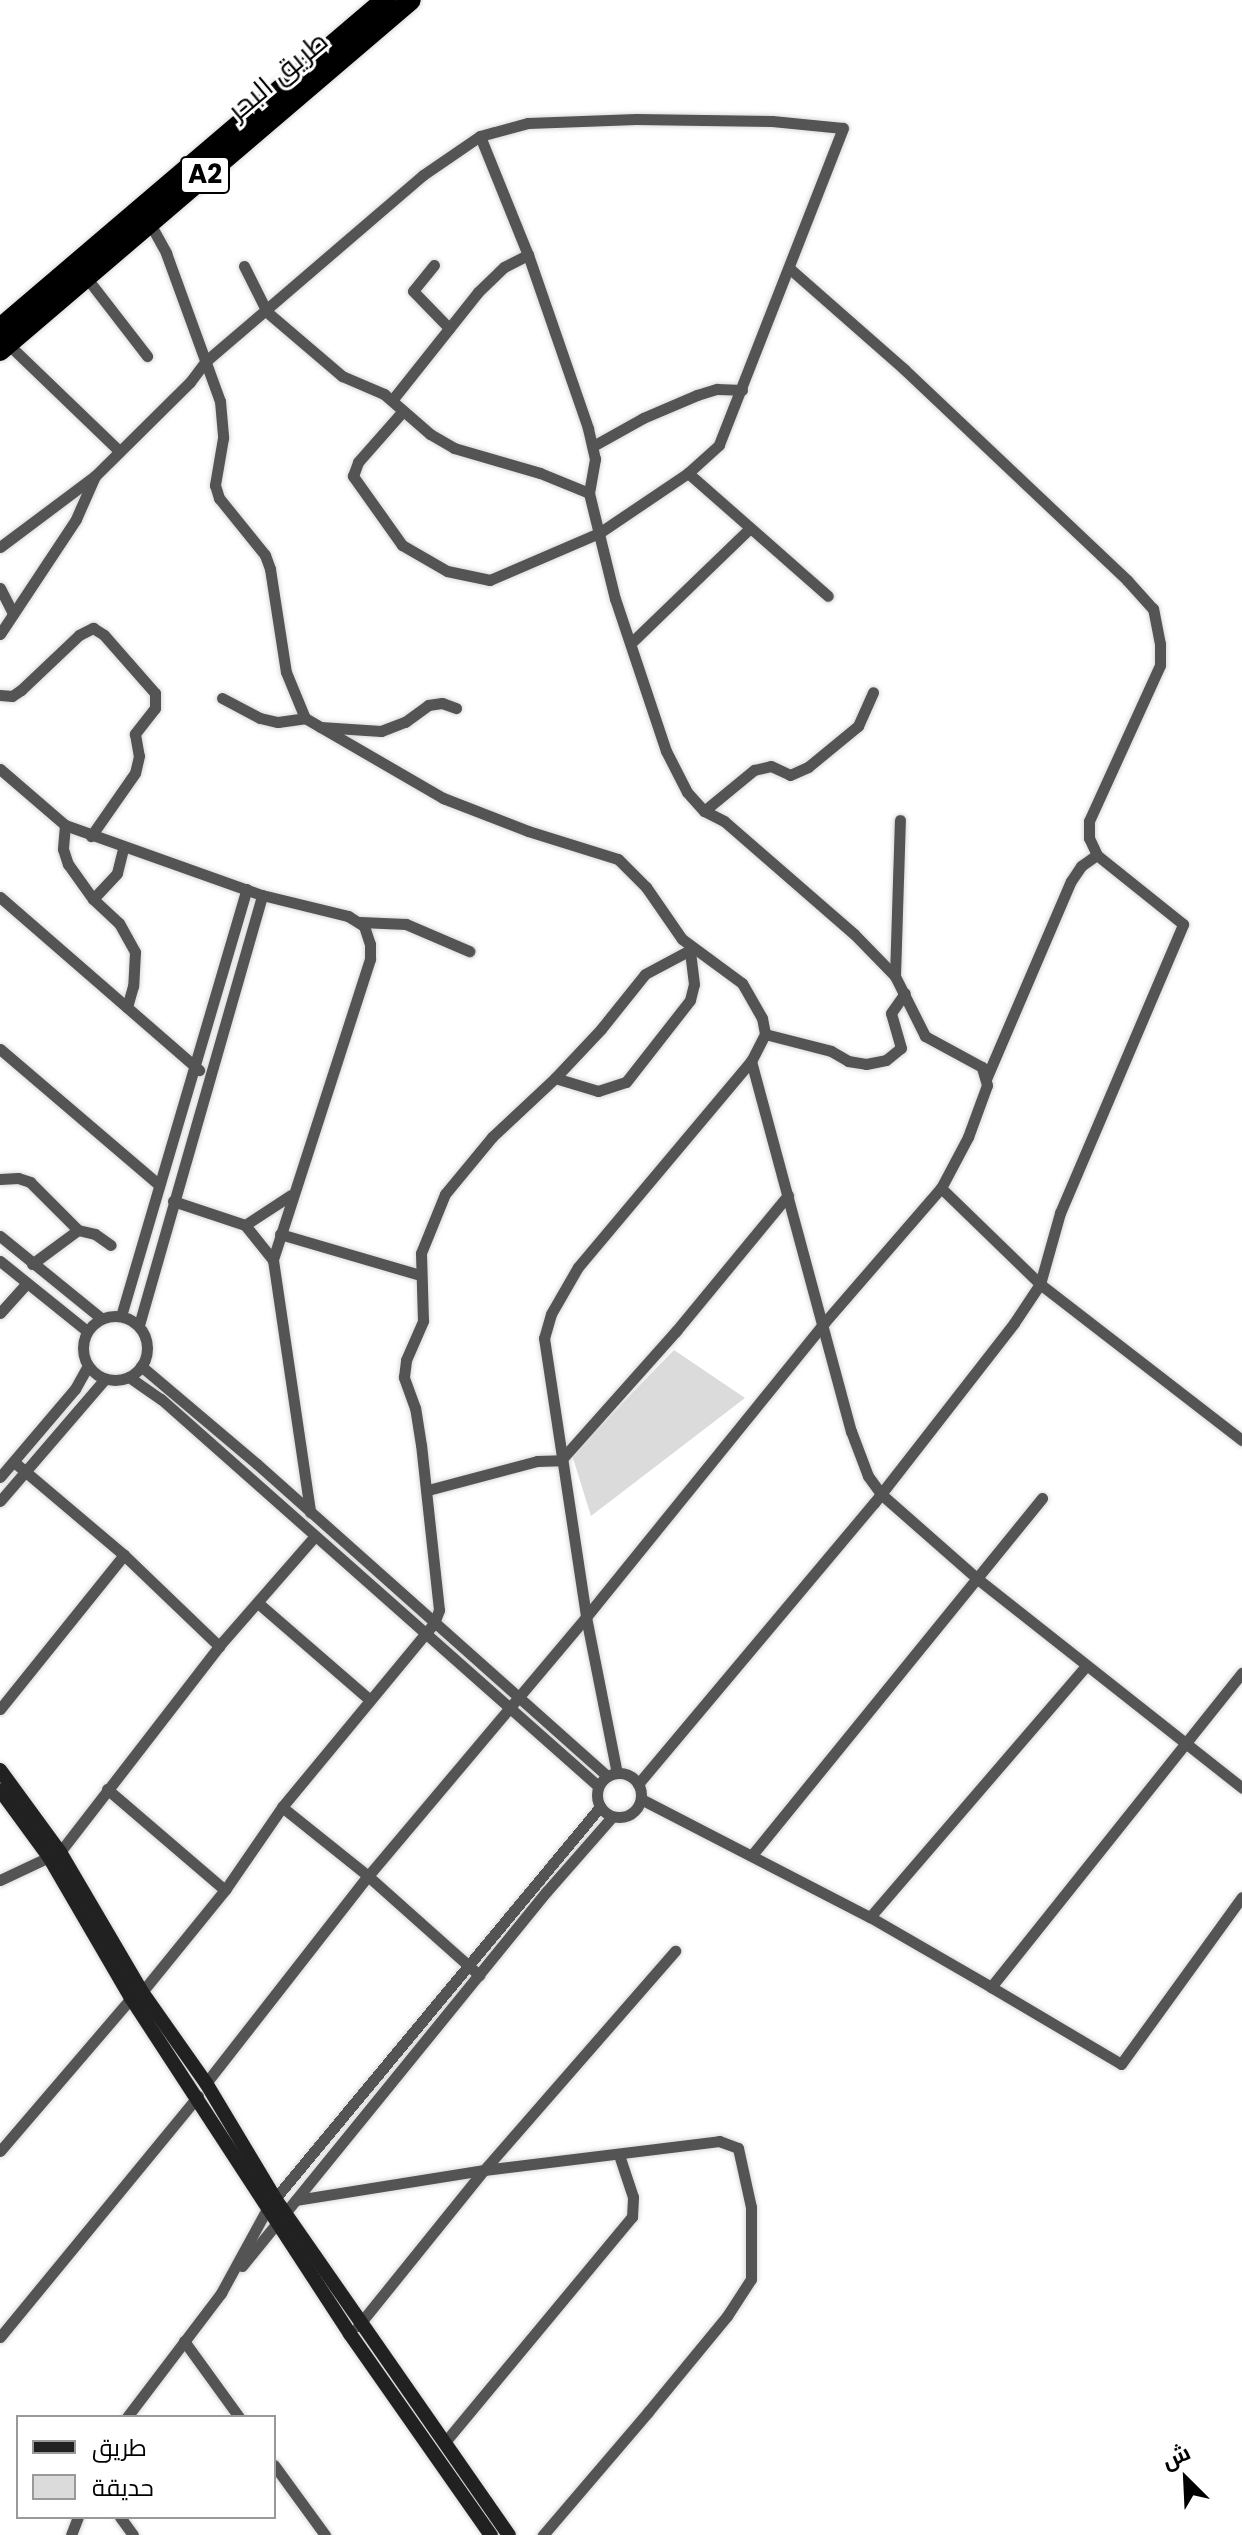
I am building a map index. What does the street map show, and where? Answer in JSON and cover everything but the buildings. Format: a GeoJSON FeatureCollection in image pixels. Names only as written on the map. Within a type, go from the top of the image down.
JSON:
{"type":"FeatureCollection","features":[{"type":"Feature","properties":{"kind":"highway","name":"طريق البحر"},"geometry":{"type":"LineString","coordinates":[[3,341],[63,284],[385,0]]}},
{"type":"Feature","properties":{"kind":"highway","name":"طريق البحر"},"geometry":{"type":"LineString","coordinates":[[63,284],[86,277],[144,215],[411,0]]}},
{"type":"Feature","properties":{"kind":"main road"},"geometry":{"type":"LineString","coordinates":[[0,1770],[55,1854],[136,1995],[202,2090],[277,2210],[491,2535]]}},
{"type":"Feature","properties":{"kind":"main road"},"geometry":{"type":"LineString","coordinates":[[0,1790],[55,1854]]}},
{"type":"Feature","properties":{"kind":"main road"},"geometry":{"type":"LineString","coordinates":[[356,2329],[445,2442],[509,2535]]}},
{"type":"Feature","properties":{"kind":"street"},"geometry":{"type":"LineString","coordinates":[[0,547],[95,476],[168,405],[206,361],[267,312],[423,175],[480,136],[528,123],[636,119],[772,121],[843,128],[719,445],[688,473],[599,533],[490,580],[447,571],[402,545],[353,476],[358,462],[403,411]]}},
{"type":"Feature","properties":{"kind":"street"},"geometry":{"type":"LineString","coordinates":[[480,136],[528,255],[593,446],[595,459],[589,493],[615,599],[666,751],[687,792],[704,811],[724,821],[854,934],[895,976],[925,1036],[982,1067],[986,1079]]}},
{"type":"Feature","properties":{"kind":"street"},"geometry":{"type":"LineString","coordinates":[[128,2415],[229,2281],[277,2210],[467,1964],[600,1807],[607,1778],[586,1617],[544,1355],[551,1314],[578,1267],[751,1061],[765,1034],[762,1018],[742,983],[682,939],[646,887],[618,859],[528,831],[443,798],[305,718],[286,672],[270,569],[265,555],[219,498],[215,485],[222,426],[220,401],[166,253],[144,215]]}},
{"type":"Feature","properties":{"kind":"street"},"geometry":{"type":"LineString","coordinates":[[393,399],[449,328],[504,267],[528,255]]}},
{"type":"Feature","properties":{"kind":"street"},"geometry":{"type":"LineString","coordinates":[[434,265],[413,291],[449,328]]}},
{"type":"Feature","properties":{"kind":"street"},"geometry":{"type":"LineString","coordinates":[[244,266],[267,312],[342,376],[393,399],[430,434],[454,448],[540,473],[589,493]]}},
{"type":"Feature","properties":{"kind":"street"},"geometry":{"type":"LineString","coordinates":[[638,1784],[881,1494],[1014,1323],[1040,1284],[1060,1213],[1183,924],[1097,855],[1089,838],[1089,821],[1160,665],[1160,644],[1153,609],[1127,580],[904,369],[789,268]]}},
{"type":"Feature","properties":{"kind":"street"},"geometry":{"type":"LineString","coordinates":[[86,277],[147,356]]}},
{"type":"Feature","properties":{"kind":"street"},"geometry":{"type":"LineString","coordinates":[[3,341],[119,451]]}},
{"type":"Feature","properties":{"kind":"street"},"geometry":{"type":"LineString","coordinates":[[593,446],[643,418],[697,395],[717,389],[742,390]]}},
{"type":"Feature","properties":{"kind":"street"},"geometry":{"type":"LineString","coordinates":[[688,473],[828,596]]}},
{"type":"Feature","properties":{"kind":"street"},"geometry":{"type":"LineString","coordinates":[[0,634],[76,519],[95,476]]}},
{"type":"Feature","properties":{"kind":"street"},"geometry":{"type":"LineString","coordinates":[[631,643],[750,528]]}},
{"type":"Feature","properties":{"kind":"street"},"geometry":{"type":"LineString","coordinates":[[0,588],[13,614]]}},
{"type":"Feature","properties":{"kind":"street"},"geometry":{"type":"LineString","coordinates":[[0,695],[12,696],[21,690],[79,635],[93,628],[104,635],[155,693],[155,708],[135,734],[139,756],[135,773],[91,836]]}},
{"type":"Feature","properties":{"kind":"street"},"geometry":{"type":"LineString","coordinates":[[704,811],[754,770],[771,766],[790,775],[808,767],[858,726],[873,692]]}},
{"type":"Feature","properties":{"kind":"street"},"geometry":{"type":"LineString","coordinates":[[222,698],[260,718],[278,722],[305,718]]}},
{"type":"Feature","properties":{"kind":"street"},"geometry":{"type":"LineString","coordinates":[[319,727],[381,731],[405,722],[435,702],[456,708]]}},
{"type":"Feature","properties":{"kind":"street"},"geometry":{"type":"LineString","coordinates":[[0,769],[65,825],[123,849],[262,895],[360,922],[406,924],[469,951]]}},
{"type":"Feature","properties":{"kind":"street"},"geometry":{"type":"LineString","coordinates":[[895,976],[900,820]]}},
{"type":"Feature","properties":{"kind":"street"},"geometry":{"type":"LineString","coordinates":[[65,825],[63,849],[68,864],[93,899],[119,923],[135,952],[133,986],[127,1007]]}},
{"type":"Feature","properties":{"kind":"street"},"geometry":{"type":"LineString","coordinates":[[93,899],[117,873],[123,849]]}},
{"type":"Feature","properties":{"kind":"street"},"geometry":{"type":"LineString","coordinates":[[0,2337],[202,2090],[368,1876],[517,1695],[586,1617],[824,1323],[941,1188],[968,1137],[985,1095],[986,1079],[1071,881],[1081,866],[1097,855]]}},
{"type":"Feature","properties":{"kind":"street"},"geometry":{"type":"LineString","coordinates":[[121,1316],[247,889]]}},
{"type":"Feature","properties":{"kind":"street"},"geometry":{"type":"LineString","coordinates":[[139,1325],[121,1316],[101,1318],[87,1331],[82,1349],[88,1366],[105,1379],[129,1377],[141,1366],[147,1346],[139,1325],[262,895]]}},
{"type":"Feature","properties":{"kind":"street"},"geometry":{"type":"LineString","coordinates":[[3,904],[208,1077]]}},
{"type":"Feature","properties":{"kind":"street"},"geometry":{"type":"LineString","coordinates":[[310,1512],[273,1260],[291,1195],[370,959],[368,936],[360,922]]}},
{"type":"Feature","properties":{"kind":"street"},"geometry":{"type":"LineString","coordinates":[[0,2151],[225,1890],[282,1807],[434,1623],[441,1598],[428,1490],[415,1408],[404,1377],[406,1360],[423,1321],[421,1253],[445,1194],[492,1137],[555,1078],[645,974],[692,949]]}},
{"type":"Feature","properties":{"kind":"street"},"geometry":{"type":"LineString","coordinates":[[555,1078],[598,1091],[626,1082],[690,1000],[694,984],[692,949]]}},
{"type":"Feature","properties":{"kind":"street"},"geometry":{"type":"LineString","coordinates":[[765,1034],[831,1051],[848,1061],[866,1064],[886,1060],[901,1048],[891,1013],[905,993]]}},
{"type":"Feature","properties":{"kind":"street"},"geometry":{"type":"LineString","coordinates":[[0,1049],[159,1185]]}},
{"type":"Feature","properties":{"kind":"street"},"geometry":{"type":"LineString","coordinates":[[751,1061],[858,1454],[881,1494],[979,1580],[1242,1788]]}},
{"type":"Feature","properties":{"kind":"street"},"geometry":{"type":"LineString","coordinates":[[0,1179],[18,1178],[30,1182],[78,1230]]}},
{"type":"Feature","properties":{"kind":"street"},"geometry":{"type":"LineString","coordinates":[[941,1188],[1040,1284],[1242,1440]]}},
{"type":"Feature","properties":{"kind":"street"},"geometry":{"type":"LineString","coordinates":[[245,1225],[291,1195]]}},
{"type":"Feature","properties":{"kind":"street"},"geometry":{"type":"LineString","coordinates":[[428,1490],[537,1461],[561,1460],[649,1363],[788,1195]]}},
{"type":"Feature","properties":{"kind":"street"},"geometry":{"type":"LineString","coordinates":[[173,1201],[245,1225],[273,1260]]}},
{"type":"Feature","properties":{"kind":"street"},"geometry":{"type":"LineString","coordinates":[[32,1264],[78,1230],[85,1230],[111,1245]]}},
{"type":"Feature","properties":{"kind":"street"},"geometry":{"type":"LineString","coordinates":[[280,1234],[420,1275]]}},
{"type":"Feature","properties":{"kind":"street"},"geometry":{"type":"LineString","coordinates":[[0,1236],[101,1318]]}},
{"type":"Feature","properties":{"kind":"street"},"geometry":{"type":"LineString","coordinates":[[0,1261],[87,1331]]}},
{"type":"Feature","properties":{"kind":"street"},"geometry":{"type":"LineString","coordinates":[[0,1313],[26,1284]]}},
{"type":"Feature","properties":{"kind":"street"},"geometry":{"type":"LineString","coordinates":[[57,1308],[70,1295]]}},
{"type":"Feature","properties":{"kind":"street"},"geometry":{"type":"LineString","coordinates":[[0,1477],[75,1389],[88,1366]]}},
{"type":"Feature","properties":{"kind":"street"},"geometry":{"type":"LineString","coordinates":[[141,1366],[517,1695],[607,1778]]}},
{"type":"Feature","properties":{"kind":"street"},"geometry":{"type":"LineString","coordinates":[[129,1377],[161,1399],[507,1707],[607,1778]]}},
{"type":"Feature","properties":{"kind":"street"},"geometry":{"type":"LineString","coordinates":[[0,1501],[105,1379]]}},
{"type":"Feature","properties":{"kind":"street"},"geometry":{"type":"LineString","coordinates":[[14,1462],[124,1555],[219,1646]]}},
{"type":"Feature","properties":{"kind":"street"},"geometry":{"type":"LineString","coordinates":[[752,1855],[979,1580],[1042,1498]]}},
{"type":"Feature","properties":{"kind":"street"},"geometry":{"type":"LineString","coordinates":[[0,1880],[55,1854],[219,1646],[314,1537]]}},
{"type":"Feature","properties":{"kind":"street"},"geometry":{"type":"LineString","coordinates":[[0,1709],[124,1555]]}},
{"type":"Feature","properties":{"kind":"street"},"geometry":{"type":"LineString","coordinates":[[258,1603],[369,1699]]}},
{"type":"Feature","properties":{"kind":"street"},"geometry":{"type":"LineString","coordinates":[[870,1917],[1086,1666]]}},
{"type":"Feature","properties":{"kind":"street"},"geometry":{"type":"LineString","coordinates":[[991,1987],[1242,1673]]}},
{"type":"Feature","properties":{"kind":"street"},"geometry":{"type":"LineString","coordinates":[[296,2200],[547,1891],[612,1817],[634,1812],[641,1799],[638,1784],[625,1773],[607,1778]]}},
{"type":"Feature","properties":{"kind":"street"},"geometry":{"type":"LineString","coordinates":[[107,1789],[225,1890]]}},
{"type":"Feature","properties":{"kind":"street"},"geometry":{"type":"LineString","coordinates":[[641,1799],[870,1917],[1121,2064],[1242,1897]]}},
{"type":"Feature","properties":{"kind":"street"},"geometry":{"type":"LineString","coordinates":[[282,1807],[368,1876],[479,1975]]}},
{"type":"Feature","properties":{"kind":"street"},"geometry":{"type":"LineString","coordinates":[[600,1807],[612,1817]]}},
{"type":"Feature","properties":{"kind":"street"},"geometry":{"type":"LineString","coordinates":[[537,1882],[547,1891]]}},
{"type":"Feature","properties":{"kind":"street"},"geometry":{"type":"LineString","coordinates":[[356,2329],[484,2170],[675,1951]]}},
{"type":"Feature","properties":{"kind":"street"},"geometry":{"type":"LineString","coordinates":[[277,2210],[296,2200],[484,2170],[719,2141],[738,2148],[751,2207],[751,2279],[735,2305],[658,2400],[543,2535]]}},
{"type":"Feature","properties":{"kind":"street"},"geometry":{"type":"LineString","coordinates":[[445,2442],[632,2217],[635,2207],[619,2155]]}},
{"type":"Feature","properties":{"kind":"street"},"geometry":{"type":"LineString","coordinates":[[184,2341],[238,2415]]}},
{"type":"Feature","properties":{"kind":"street"},"geometry":{"type":"LineString","coordinates":[[276,2468],[325,2535]]}},
{"type":"Feature","properties":{"kind":"green space"},"geometry":{"type":"Polygon","coordinates":[[[674,1350],[745,1398],[591,1516],[572,1455],[674,1350]]]}}]}
